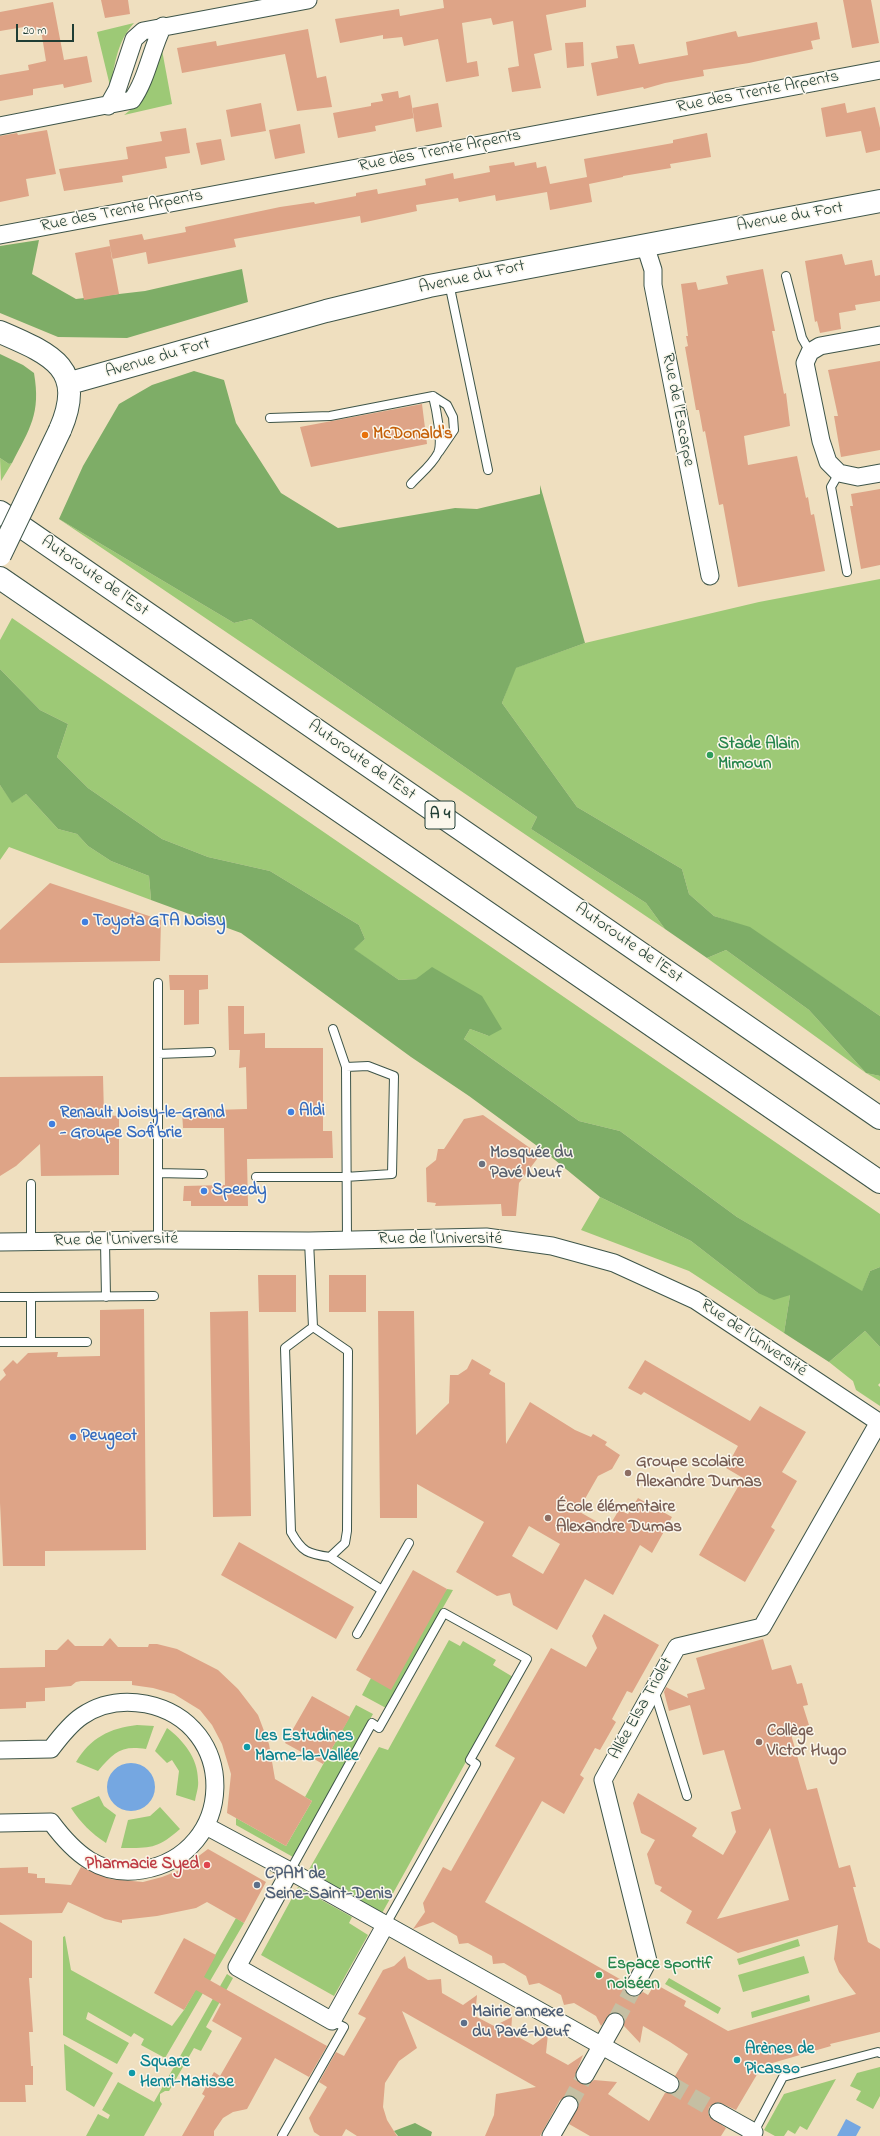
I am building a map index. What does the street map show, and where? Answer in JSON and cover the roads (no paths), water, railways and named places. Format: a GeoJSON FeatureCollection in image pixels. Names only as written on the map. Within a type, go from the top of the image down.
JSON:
{"type":"FeatureCollection","features":[{"type":"Feature","properties":{"kind":"main road","name":"Avenue du Fort"},"geometry":{"type":"LineString","coordinates":[[70,383],[326,311],[489,274],[880,201]]}},
{"type":"Feature","properties":{"kind":"main road"},"geometry":{"type":"LineString","coordinates":[[0,332],[28,344],[54,360],[70,383],[68,408],[60,430],[0,555]]}},
{"type":"Feature","properties":{"kind":"main road","name":"Autoroute de l’Est"},"geometry":{"type":"LineString","coordinates":[[0,512],[880,1118]]}},
{"type":"Feature","properties":{"kind":"main road"},"geometry":{"type":"LineString","coordinates":[[0,578],[880,1182]]}},
{"type":"Feature","properties":{"kind":"street"},"geometry":{"type":"LineString","coordinates":[[0,126],[108,106],[132,100],[140,89],[155,43],[163,26],[308,0]]}},
{"type":"Feature","properties":{"kind":"street","name":"Rue des Trente Arpents"},"geometry":{"type":"LineString","coordinates":[[0,235],[880,70]]}},
{"type":"Feature","properties":{"kind":"street","name":"Rue de l’Escarpe"},"geometry":{"type":"LineString","coordinates":[[645,244],[653,270],[652,285],[710,576]]}},
{"type":"Feature","properties":{"kind":"street"},"geometry":{"type":"LineString","coordinates":[[880,335],[820,346],[810,352],[805,363],[821,441],[828,462],[839,473],[858,477],[880,473]]}},
{"type":"Feature","properties":{"kind":"street","name":"Rue de l'Université"},"geometry":{"type":"LineString","coordinates":[[0,1242],[105,1242],[158,1240],[309,1241],[486,1237],[552,1246],[614,1263],[695,1300],[879,1422]]}},
{"type":"Feature","properties":{"kind":"street","name":"Allée Elsa Triolet"},"geometry":{"type":"LineString","coordinates":[[634,1987],[648,1962],[603,1780],[653,1687],[677,1647],[762,1627],[879,1422]]}},
{"type":"Feature","properties":{"kind":"street"},"geometry":{"type":"LineString","coordinates":[[0,1750],[50,1749],[66,1730],[82,1716],[109,1704],[133,1701],[162,1707],[183,1719],[203,1741],[211,1757],[216,1787],[213,1807],[206,1826],[196,1841],[176,1858],[159,1867],[130,1872],[100,1866],[80,1855],[51,1822],[0,1823]]}},
{"type":"Feature","properties":{"kind":"street"},"geometry":{"type":"LineString","coordinates":[[206,1826],[386,1924],[670,2084]]}},
{"type":"Feature","properties":{"kind":"street"},"geometry":{"type":"LineString","coordinates":[[290,1871],[237,1967],[332,2021],[386,1924]]}},
{"type":"Feature","properties":{"kind":"street"},"geometry":{"type":"LineString","coordinates":[[585,2075],[616,2022]]}},
{"type":"Feature","properties":{"kind":"street"},"geometry":{"type":"LineString","coordinates":[[551,2136],[568,2105]]}},
{"type":"Feature","properties":{"kind":"street"},"geometry":{"type":"LineString","coordinates":[[718,2112],[752,2134]]}},
{"type":"Feature","properties":{"kind":"lane"},"geometry":{"type":"LineString","coordinates":[[786,276],[802,338],[810,352]]}},
{"type":"Feature","properties":{"kind":"lane"},"geometry":{"type":"LineString","coordinates":[[449,283],[488,470]]}},
{"type":"Feature","properties":{"kind":"lane"},"geometry":{"type":"LineString","coordinates":[[433,396],[438,415],[439,452]]}},
{"type":"Feature","properties":{"kind":"lane"},"geometry":{"type":"LineString","coordinates":[[270,418],[330,416],[433,396],[447,405],[453,416],[454,430],[429,466],[411,484]]}},
{"type":"Feature","properties":{"kind":"lane"},"geometry":{"type":"LineString","coordinates":[[839,473],[831,487],[846,572]]}},
{"type":"Feature","properties":{"kind":"lane"},"geometry":{"type":"LineString","coordinates":[[158,983],[158,1240]]}},
{"type":"Feature","properties":{"kind":"lane"},"geometry":{"type":"LineString","coordinates":[[333,1029],[346,1067],[345,1177],[347,1240]]}},
{"type":"Feature","properties":{"kind":"lane"},"geometry":{"type":"LineString","coordinates":[[158,1054],[211,1052]]}},
{"type":"Feature","properties":{"kind":"lane"},"geometry":{"type":"LineString","coordinates":[[256,1177],[345,1177],[392,1174],[394,1076],[368,1066],[346,1067]]}},
{"type":"Feature","properties":{"kind":"lane"},"geometry":{"type":"LineString","coordinates":[[158,1173],[203,1174]]}},
{"type":"Feature","properties":{"kind":"lane"},"geometry":{"type":"LineString","coordinates":[[31,1184],[31,1242]]}},
{"type":"Feature","properties":{"kind":"lane"},"geometry":{"type":"LineString","coordinates":[[309,1241],[313,1328]]}},
{"type":"Feature","properties":{"kind":"lane"},"geometry":{"type":"LineString","coordinates":[[105,1242],[106,1297]]}},
{"type":"Feature","properties":{"kind":"lane"},"geometry":{"type":"LineString","coordinates":[[0,1297],[154,1296]]}},
{"type":"Feature","properties":{"kind":"lane"},"geometry":{"type":"LineString","coordinates":[[31,1297],[31,1342]]}},
{"type":"Feature","properties":{"kind":"lane"},"geometry":{"type":"LineString","coordinates":[[313,1328],[285,1348],[291,1532],[298,1546],[314,1554],[330,1557],[382,1590]]}},
{"type":"Feature","properties":{"kind":"lane"},"geometry":{"type":"LineString","coordinates":[[313,1328],[348,1351],[347,1531],[345,1543],[330,1557]]}},
{"type":"Feature","properties":{"kind":"lane"},"geometry":{"type":"LineString","coordinates":[[0,1342],[87,1342]]}},
{"type":"Feature","properties":{"kind":"lane"},"geometry":{"type":"LineString","coordinates":[[357,1634],[409,1543]]}},
{"type":"Feature","properties":{"kind":"lane"},"geometry":{"type":"LineString","coordinates":[[290,1871],[372,1723],[379,1728],[444,1613],[527,1659],[470,1760],[476,1764],[386,1924]]}},
{"type":"Feature","properties":{"kind":"lane"},"geometry":{"type":"LineString","coordinates":[[653,1687],[687,1796]]}},
{"type":"Feature","properties":{"kind":"lane"},"geometry":{"type":"LineString","coordinates":[[282,2136],[344,2027],[332,2021]]}},
{"type":"Feature","properties":{"kind":"lane"},"geometry":{"type":"LineString","coordinates":[[752,2134],[783,2077],[878,2052],[880,2053]]}},
{"type":"Feature","properties":{"kind":"water"},"geometry":{"type":"Polygon","coordinates":[[[126,1763],[136,1763],[145,1767],[151,1773],[155,1782],[155,1792],[151,1801],[145,1807],[136,1811],[126,1811],[117,1807],[111,1801],[107,1792],[107,1782],[111,1773],[117,1767],[126,1763]]]}},
{"type":"Feature","properties":{"kind":"water"},"geometry":{"type":"Polygon","coordinates":[[[846,2119],[861,2127],[856,2136],[837,2136],[846,2119]]]}},
{"type":"Feature","properties":{"kind":"tunnel"},"geometry":{"type":"LineString","coordinates":[[615,2022],[634,1987]]}},
{"type":"Feature","properties":{"kind":"tunnel"},"geometry":{"type":"LineString","coordinates":[[569,2105],[585,2075]]}},
{"type":"Feature","properties":{"kind":"tunnel"},"geometry":{"type":"LineString","coordinates":[[670,2084],[718,2112]]}},
{"type":"Feature","properties":{"kind":"place","name":"McDonald's"},"geometry":{"type":"Point","coordinates":[365,435]}},
{"type":"Feature","properties":{"kind":"place","name":"Stade Alain Mimoun"},"geometry":{"type":"Point","coordinates":[710,755]}},
{"type":"Feature","properties":{"kind":"place","name":"Toyota GTA Noisy"},"geometry":{"type":"Point","coordinates":[85,922]}},
{"type":"Feature","properties":{"kind":"place","name":"Aldi"},"geometry":{"type":"Point","coordinates":[291,1112]}},
{"type":"Feature","properties":{"kind":"place","name":"Renault Noisy-le-Grand - Groupe Sofibrie"},"geometry":{"type":"Point","coordinates":[52,1124]}},
{"type":"Feature","properties":{"kind":"place","name":"Mosquée du Pavé Neuf"},"geometry":{"type":"Point","coordinates":[482,1164]}},
{"type":"Feature","properties":{"kind":"place","name":"Speedy"},"geometry":{"type":"Point","coordinates":[204,1191]}},
{"type":"Feature","properties":{"kind":"place","name":"Peugeot"},"geometry":{"type":"Point","coordinates":[73,1437]}},
{"type":"Feature","properties":{"kind":"place","name":"Groupe scolaire Alexandre Dumas"},"geometry":{"type":"Point","coordinates":[628,1473]}},
{"type":"Feature","properties":{"kind":"place","name":"École élémentaire Alexandre Dumas"},"geometry":{"type":"Point","coordinates":[548,1518]}},
{"type":"Feature","properties":{"kind":"place","name":"Collège Victor Hugo"},"geometry":{"type":"Point","coordinates":[759,1742]}},
{"type":"Feature","properties":{"kind":"place","name":"Les Estudines Marne-la-Vallée"},"geometry":{"type":"Point","coordinates":[247,1747]}},
{"type":"Feature","properties":{"kind":"place","name":"Pharmacie Syed"},"geometry":{"type":"Point","coordinates":[207,1865]}},
{"type":"Feature","properties":{"kind":"place","name":"CPAM de Seine-Saint-Denis"},"geometry":{"type":"Point","coordinates":[257,1885]}},
{"type":"Feature","properties":{"kind":"place","name":"Espace sportif noiséen"},"geometry":{"type":"Point","coordinates":[599,1975]}},
{"type":"Feature","properties":{"kind":"place","name":"Mairie annexe du Pavé-Neuf"},"geometry":{"type":"Point","coordinates":[464,2023]}},
{"type":"Feature","properties":{"kind":"place","name":"Arènes de Picasso"},"geometry":{"type":"Point","coordinates":[737,2060]}},
{"type":"Feature","properties":{"kind":"place","name":"Square Henri-Matisse"},"geometry":{"type":"Point","coordinates":[132,2073]}}]}
